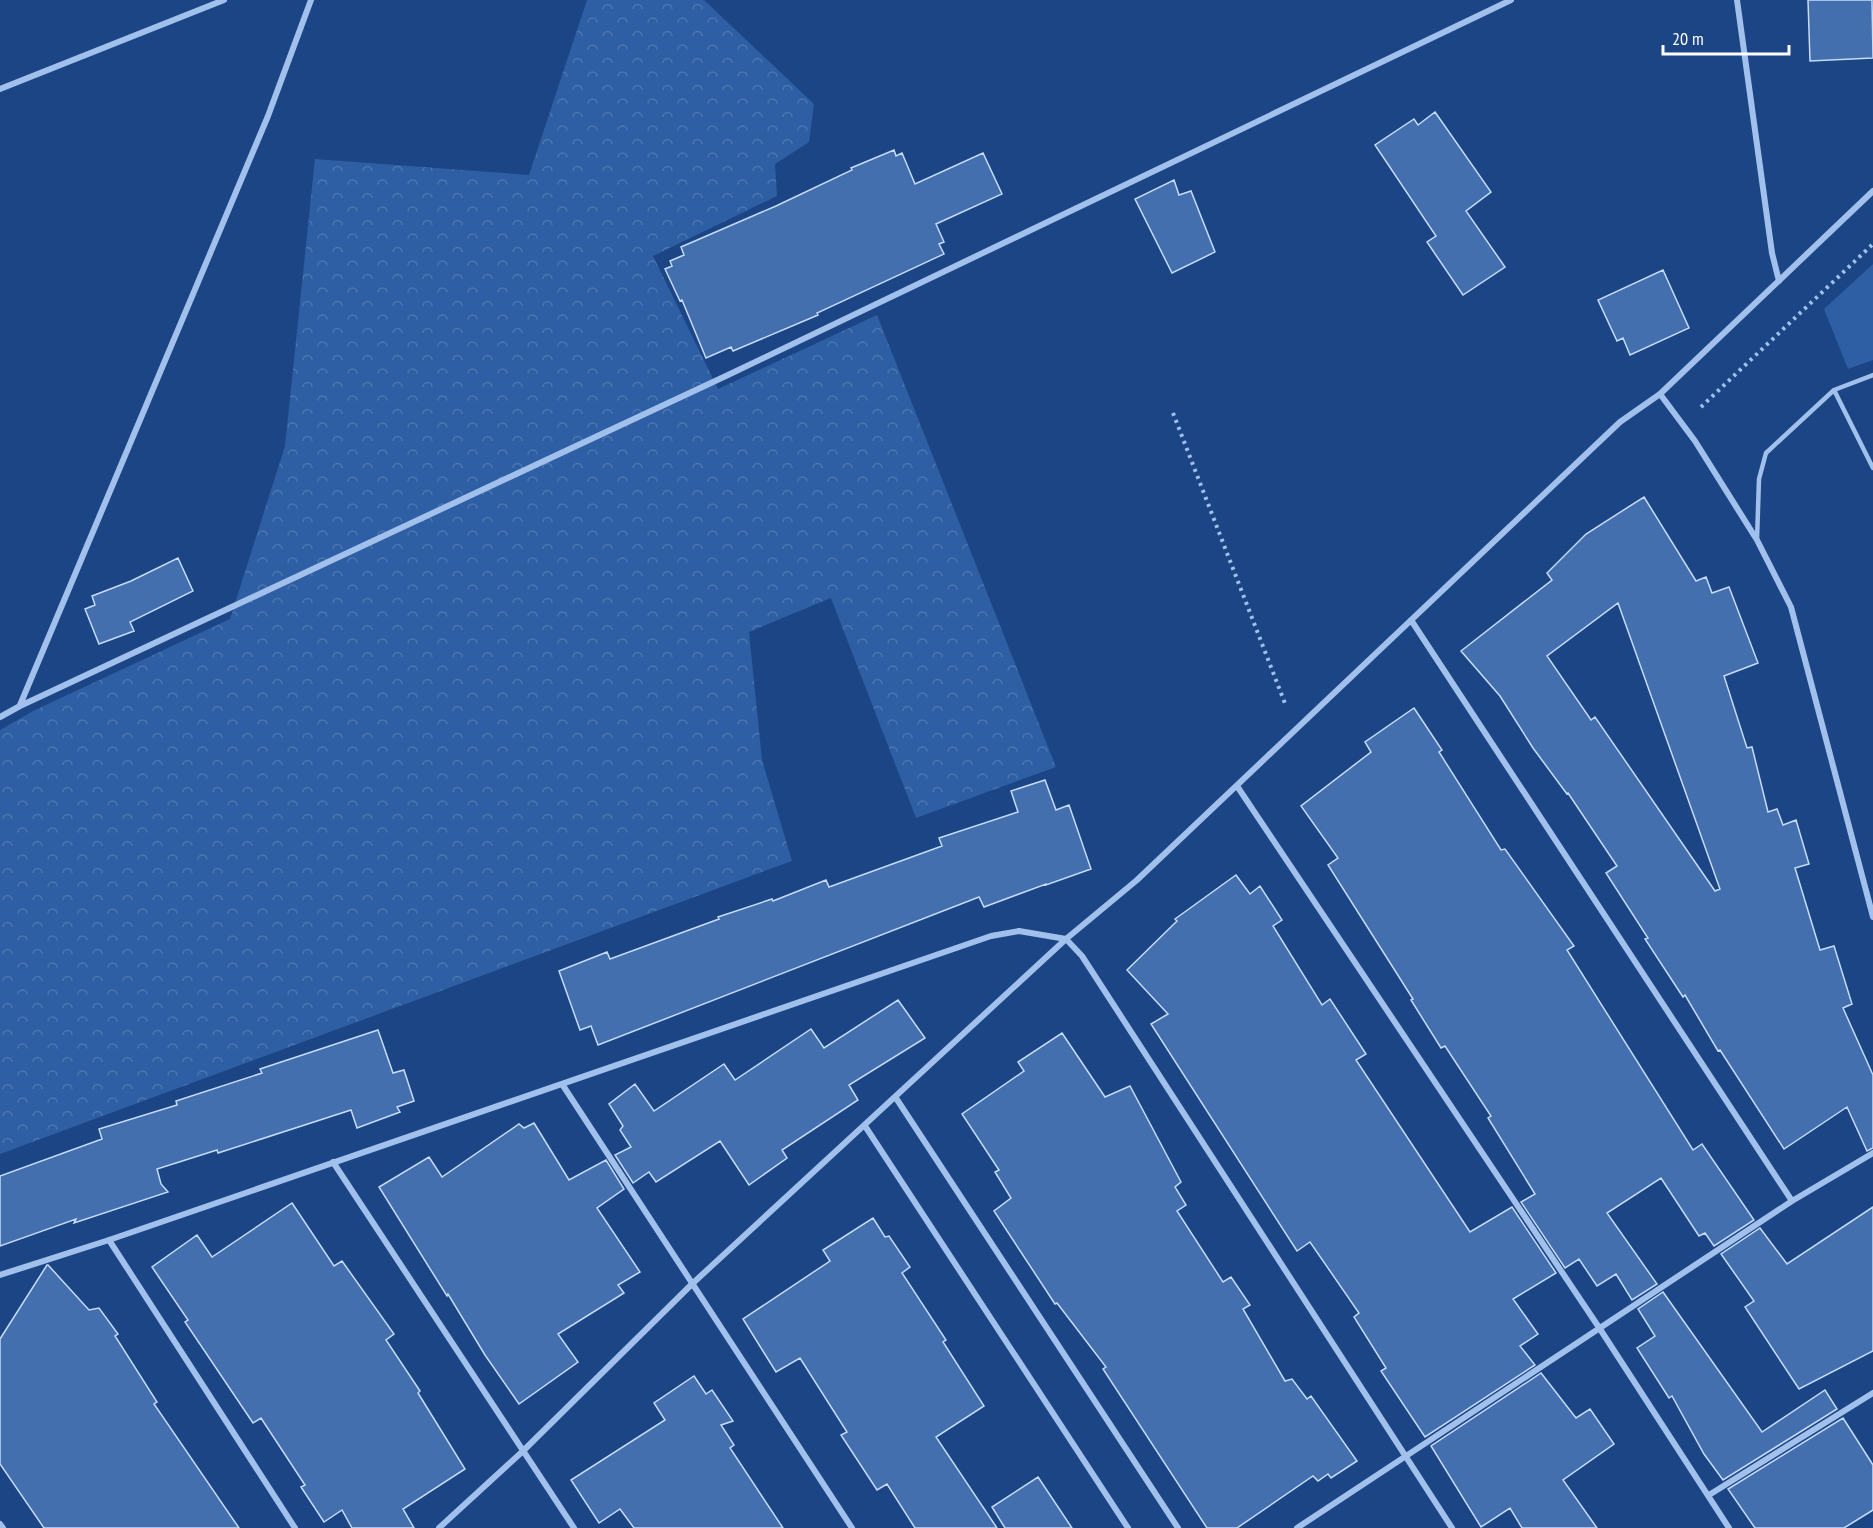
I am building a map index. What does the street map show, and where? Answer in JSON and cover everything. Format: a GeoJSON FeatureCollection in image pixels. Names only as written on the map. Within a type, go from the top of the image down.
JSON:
{"type":"FeatureCollection","features":[{"type":"Feature","properties":{"kind":"street"},"geometry":{"type":"LineString","coordinates":[[0,89],[224,0]]}},
{"type":"Feature","properties":{"kind":"street"},"geometry":{"type":"LineString","coordinates":[[20,705],[264,127],[311,0]]}},
{"type":"Feature","properties":{"kind":"street"},"geometry":{"type":"LineString","coordinates":[[0,717],[20,705],[717,380],[1511,0]]}},
{"type":"Feature","properties":{"kind":"street"},"geometry":{"type":"LineString","coordinates":[[1737,0],[1772,253],[1779,281]]}},
{"type":"Feature","properties":{"kind":"street"},"geometry":{"type":"LineString","coordinates":[[440,1528],[523,1451],[692,1284],[866,1126],[1066,939],[1137,880],[1620,422],[1660,394],[1873,191]]}},
{"type":"Feature","properties":{"kind":"street"},"geometry":{"type":"LineString","coordinates":[[1660,394],[1695,441],[1757,540],[1791,607],[1873,917]]}},
{"type":"Feature","properties":{"kind":"street"},"geometry":{"type":"LineString","coordinates":[[1411,620],[1792,1201]]}},
{"type":"Feature","properties":{"kind":"street"},"geometry":{"type":"LineString","coordinates":[[1237,786],[1600,1329],[1729,1528]]}},
{"type":"Feature","properties":{"kind":"street"},"geometry":{"type":"LineString","coordinates":[[0,1275],[108,1240],[991,936],[1019,931],[1066,939],[1082,956],[1452,1528]]}},
{"type":"Feature","properties":{"kind":"street"},"geometry":{"type":"LineString","coordinates":[[562,1084],[852,1528]]}},
{"type":"Feature","properties":{"kind":"street"},"geometry":{"type":"LineString","coordinates":[[896,1098],[1178,1528]]}},
{"type":"Feature","properties":{"kind":"street"},"geometry":{"type":"LineString","coordinates":[[866,1126],[1128,1528]]}},
{"type":"Feature","properties":{"kind":"street"},"geometry":{"type":"LineString","coordinates":[[1297,1528],[1792,1201],[1873,1153]]}},
{"type":"Feature","properties":{"kind":"street"},"geometry":{"type":"LineString","coordinates":[[333,1162],[574,1528]]}},
{"type":"Feature","properties":{"kind":"street"},"geometry":{"type":"LineString","coordinates":[[108,1240],[295,1528]]}},
{"type":"Feature","properties":{"kind":"street"},"geometry":{"type":"LineString","coordinates":[[1709,1495],[1873,1393]]}},
{"type":"Feature","properties":{"kind":"street"},"geometry":{"type":"LineString","coordinates":[[0,1524],[3,1528]]}},
{"type":"Feature","properties":{"kind":"lane"},"geometry":{"type":"LineString","coordinates":[[1757,540],[1759,479],[1766,453],[1834,390],[1873,375]]}},
{"type":"Feature","properties":{"kind":"lane"},"geometry":{"type":"LineString","coordinates":[[1834,390],[1873,468]]}},
{"type":"Feature","properties":{"kind":"path"},"geometry":{"type":"LineString","coordinates":[[1678,418],[1700,408],[1873,244]]}},
{"type":"Feature","properties":{"kind":"path"},"geometry":{"type":"LineString","coordinates":[[1173,413],[1286,706],[1300,726]]}},
{"type":"Feature","properties":{"kind":"green space"},"geometry":{"type":"Polygon","coordinates":[[[587,0],[704,0],[814,104],[809,142],[775,164],[777,196],[653,256],[718,389],[877,315],[1056,767],[916,818],[831,598],[749,632],[762,760],[792,861],[0,1154],[0,730],[35,710],[230,619],[285,446],[315,159],[529,175],[587,0]]]}},
{"type":"Feature","properties":{"kind":"green space"},"geometry":{"type":"Polygon","coordinates":[[[1873,264],[1873,360],[1848,369],[1824,309],[1873,264]]]}},
{"type":"Feature","properties":{"kind":"building"},"geometry":{"type":"Polygon","coordinates":[[[1808,0],[1872,0],[1873,58],[1810,61],[1808,0]]]}},
{"type":"Feature","properties":{"kind":"building"},"geometry":{"type":"Polygon","coordinates":[[[1435,112],[1491,192],[1466,211],[1505,267],[1463,295],[1427,242],[1436,236],[1375,145],[1414,119],[1418,125],[1435,112]]]}},
{"type":"Feature","properties":{"kind":"building"},"geometry":{"type":"Polygon","coordinates":[[[894,150],[896,156],[902,153],[915,184],[983,153],[1002,194],[936,224],[944,242],[939,244],[944,254],[817,313],[818,315],[733,351],[731,347],[706,358],[682,300],[680,301],[665,269],[672,266],[670,261],[684,255],[681,247],[776,206],[852,170],[851,168],[894,150]]]}},
{"type":"Feature","properties":{"kind":"building"},"geometry":{"type":"Polygon","coordinates":[[[1174,180],[1179,195],[1191,191],[1215,252],[1172,273],[1135,199],[1174,180]]]}},
{"type":"Feature","properties":{"kind":"building"},"geometry":{"type":"Polygon","coordinates":[[[1663,270],[1689,328],[1630,355],[1623,338],[1617,341],[1598,300],[1663,270]]]}},
{"type":"Feature","properties":{"kind":"building"},"geometry":{"type":"Polygon","coordinates":[[[1644,497],[1696,581],[1706,577],[1712,593],[1729,587],[1758,663],[1724,676],[1747,748],[1752,747],[1768,812],[1777,809],[1783,825],[1796,820],[1809,864],[1795,868],[1820,950],[1834,946],[1852,1004],[1843,1008],[1873,1075],[1873,1148],[1867,1151],[1847,1107],[1784,1149],[1720,1050],[1718,1051],[1685,995],[1683,997],[1645,939],[1648,938],[1606,873],[1617,866],[1568,793],[1533,748],[1500,696],[1461,651],[1552,580],[1547,573],[1586,534],[1644,497]],[[1618,603],[1547,656],[1591,720],[1595,717],[1715,891],[1720,889],[1618,603]]]}},
{"type":"Feature","properties":{"kind":"building"},"geometry":{"type":"Polygon","coordinates":[[[178,558],[193,591],[130,622],[134,631],[99,644],[85,609],[95,605],[92,596],[131,581],[178,558]]]}},
{"type":"Feature","properties":{"kind":"building"},"geometry":{"type":"Polygon","coordinates":[[[1414,708],[1442,750],[1439,752],[1501,850],[1505,849],[1574,946],[1567,950],[1693,1150],[1702,1144],[1754,1220],[1714,1246],[1705,1233],[1699,1236],[1661,1178],[1607,1213],[1657,1284],[1632,1300],[1616,1274],[1597,1286],[1579,1259],[1565,1268],[1521,1202],[1535,1194],[1488,1118],[1491,1116],[1445,1046],[1441,1048],[1411,1000],[1413,999],[1328,865],[1338,858],[1301,806],[1371,752],[1365,742],[1414,708]]]}},
{"type":"Feature","properties":{"kind":"building"},"geometry":{"type":"Polygon","coordinates":[[[1045,780],[1056,810],[1069,805],[1091,869],[984,907],[979,897],[598,1045],[591,1026],[580,1030],[559,971],[607,952],[610,959],[719,919],[718,917],[772,899],[773,901],[826,880],[829,887],[942,846],[939,838],[1018,812],[1011,791],[1045,780]]]}},
{"type":"Feature","properties":{"kind":"building"},"geometry":{"type":"Polygon","coordinates":[[[1236,875],[1250,894],[1260,886],[1282,920],[1273,926],[1322,1005],[1330,999],[1366,1054],[1356,1060],[1470,1232],[1512,1207],[1556,1273],[1513,1299],[1538,1334],[1520,1346],[1535,1365],[1425,1437],[1381,1371],[1386,1368],[1354,1317],[1359,1313],[1310,1242],[1297,1251],[1151,1024],[1168,1014],[1127,970],[1177,921],[1175,919],[1236,875]]]}},
{"type":"Feature","properties":{"kind":"building"},"geometry":{"type":"Polygon","coordinates":[[[898,1000],[925,1038],[849,1085],[858,1100],[782,1150],[787,1158],[749,1185],[720,1141],[656,1182],[649,1172],[633,1183],[615,1155],[631,1147],[620,1130],[623,1126],[609,1104],[635,1084],[654,1111],[724,1064],[735,1080],[811,1029],[824,1048],[898,1000]]]}},
{"type":"Feature","properties":{"kind":"building"},"geometry":{"type":"Polygon","coordinates":[[[378,1030],[393,1073],[404,1070],[414,1101],[397,1107],[400,1112],[357,1128],[351,1110],[218,1153],[217,1150],[157,1169],[161,1184],[168,1192],[74,1223],[76,1219],[0,1246],[0,1176],[102,1139],[99,1129],[177,1105],[176,1101],[262,1073],[260,1069],[378,1030]]]}},
{"type":"Feature","properties":{"kind":"building"},"geometry":{"type":"Polygon","coordinates":[[[1062,1033],[1105,1097],[1130,1086],[1181,1182],[1175,1187],[1186,1205],[1177,1211],[1223,1282],[1231,1277],[1250,1305],[1243,1309],[1285,1381],[1292,1379],[1307,1399],[1311,1396],[1357,1461],[1331,1478],[1328,1474],[1318,1481],[1313,1476],[1237,1528],[1207,1528],[1103,1369],[1106,1367],[1057,1303],[1055,1304],[994,1211],[1011,1198],[995,1172],[999,1170],[962,1114],[1024,1071],[1018,1062],[1062,1033]]]}},
{"type":"Feature","properties":{"kind":"building"},"geometry":{"type":"Polygon","coordinates":[[[534,1123],[569,1180],[606,1160],[624,1189],[597,1208],[640,1272],[618,1285],[624,1293],[558,1334],[578,1362],[519,1404],[485,1355],[379,1187],[429,1157],[442,1177],[519,1124],[524,1128],[534,1123]]]}},
{"type":"Feature","properties":{"kind":"building"},"geometry":{"type":"Polygon","coordinates":[[[292,1203],[334,1266],[342,1261],[394,1334],[386,1340],[420,1391],[418,1393],[465,1469],[403,1509],[414,1528],[352,1528],[342,1510],[324,1522],[301,1487],[305,1485],[261,1418],[253,1423],[185,1322],[188,1320],[152,1267],[197,1235],[212,1257],[292,1203]]]}},
{"type":"Feature","properties":{"kind":"building"},"geometry":{"type":"Polygon","coordinates":[[[1873,1207],[1873,1351],[1799,1389],[1745,1307],[1754,1301],[1721,1254],[1760,1228],[1787,1264],[1873,1207]]]}},
{"type":"Feature","properties":{"kind":"building"},"geometry":{"type":"Polygon","coordinates":[[[873,1218],[885,1237],[889,1236],[910,1267],[902,1273],[946,1340],[943,1342],[984,1406],[936,1437],[997,1528],[915,1528],[887,1484],[877,1490],[841,1435],[847,1432],[800,1358],[776,1372],[743,1319],[830,1261],[823,1250],[873,1218]]]}},
{"type":"Feature","properties":{"kind":"building"},"geometry":{"type":"Polygon","coordinates":[[[47,1265],[89,1310],[99,1308],[118,1334],[115,1336],[157,1402],[154,1404],[239,1528],[44,1528],[0,1464],[0,1339],[47,1265]]]}},
{"type":"Feature","properties":{"kind":"building"},"geometry":{"type":"Polygon","coordinates":[[[1663,1292],[1762,1432],[1825,1390],[1837,1409],[1723,1480],[1704,1454],[1672,1396],[1669,1398],[1637,1348],[1655,1336],[1638,1309],[1663,1292]]]}},
{"type":"Feature","properties":{"kind":"building"},"geometry":{"type":"Polygon","coordinates":[[[1541,1373],[1576,1418],[1590,1409],[1614,1444],[1563,1480],[1597,1528],[1522,1528],[1510,1508],[1481,1527],[1431,1446],[1541,1373]]]}},
{"type":"Feature","properties":{"kind":"building"},"geometry":{"type":"Polygon","coordinates":[[[694,1376],[706,1394],[712,1390],[733,1421],[721,1425],[734,1445],[730,1448],[783,1528],[634,1528],[620,1509],[599,1523],[571,1480],[665,1420],[654,1403],[694,1376]]]}},
{"type":"Feature","properties":{"kind":"building"},"geometry":{"type":"Polygon","coordinates":[[[1843,1418],[1873,1465],[1873,1510],[1844,1528],[1755,1528],[1728,1489],[1843,1418]]]}},
{"type":"Feature","properties":{"kind":"building"},"geometry":{"type":"Polygon","coordinates":[[[1038,1477],[1072,1528],[1005,1528],[992,1507],[1038,1477]]]}}]}
